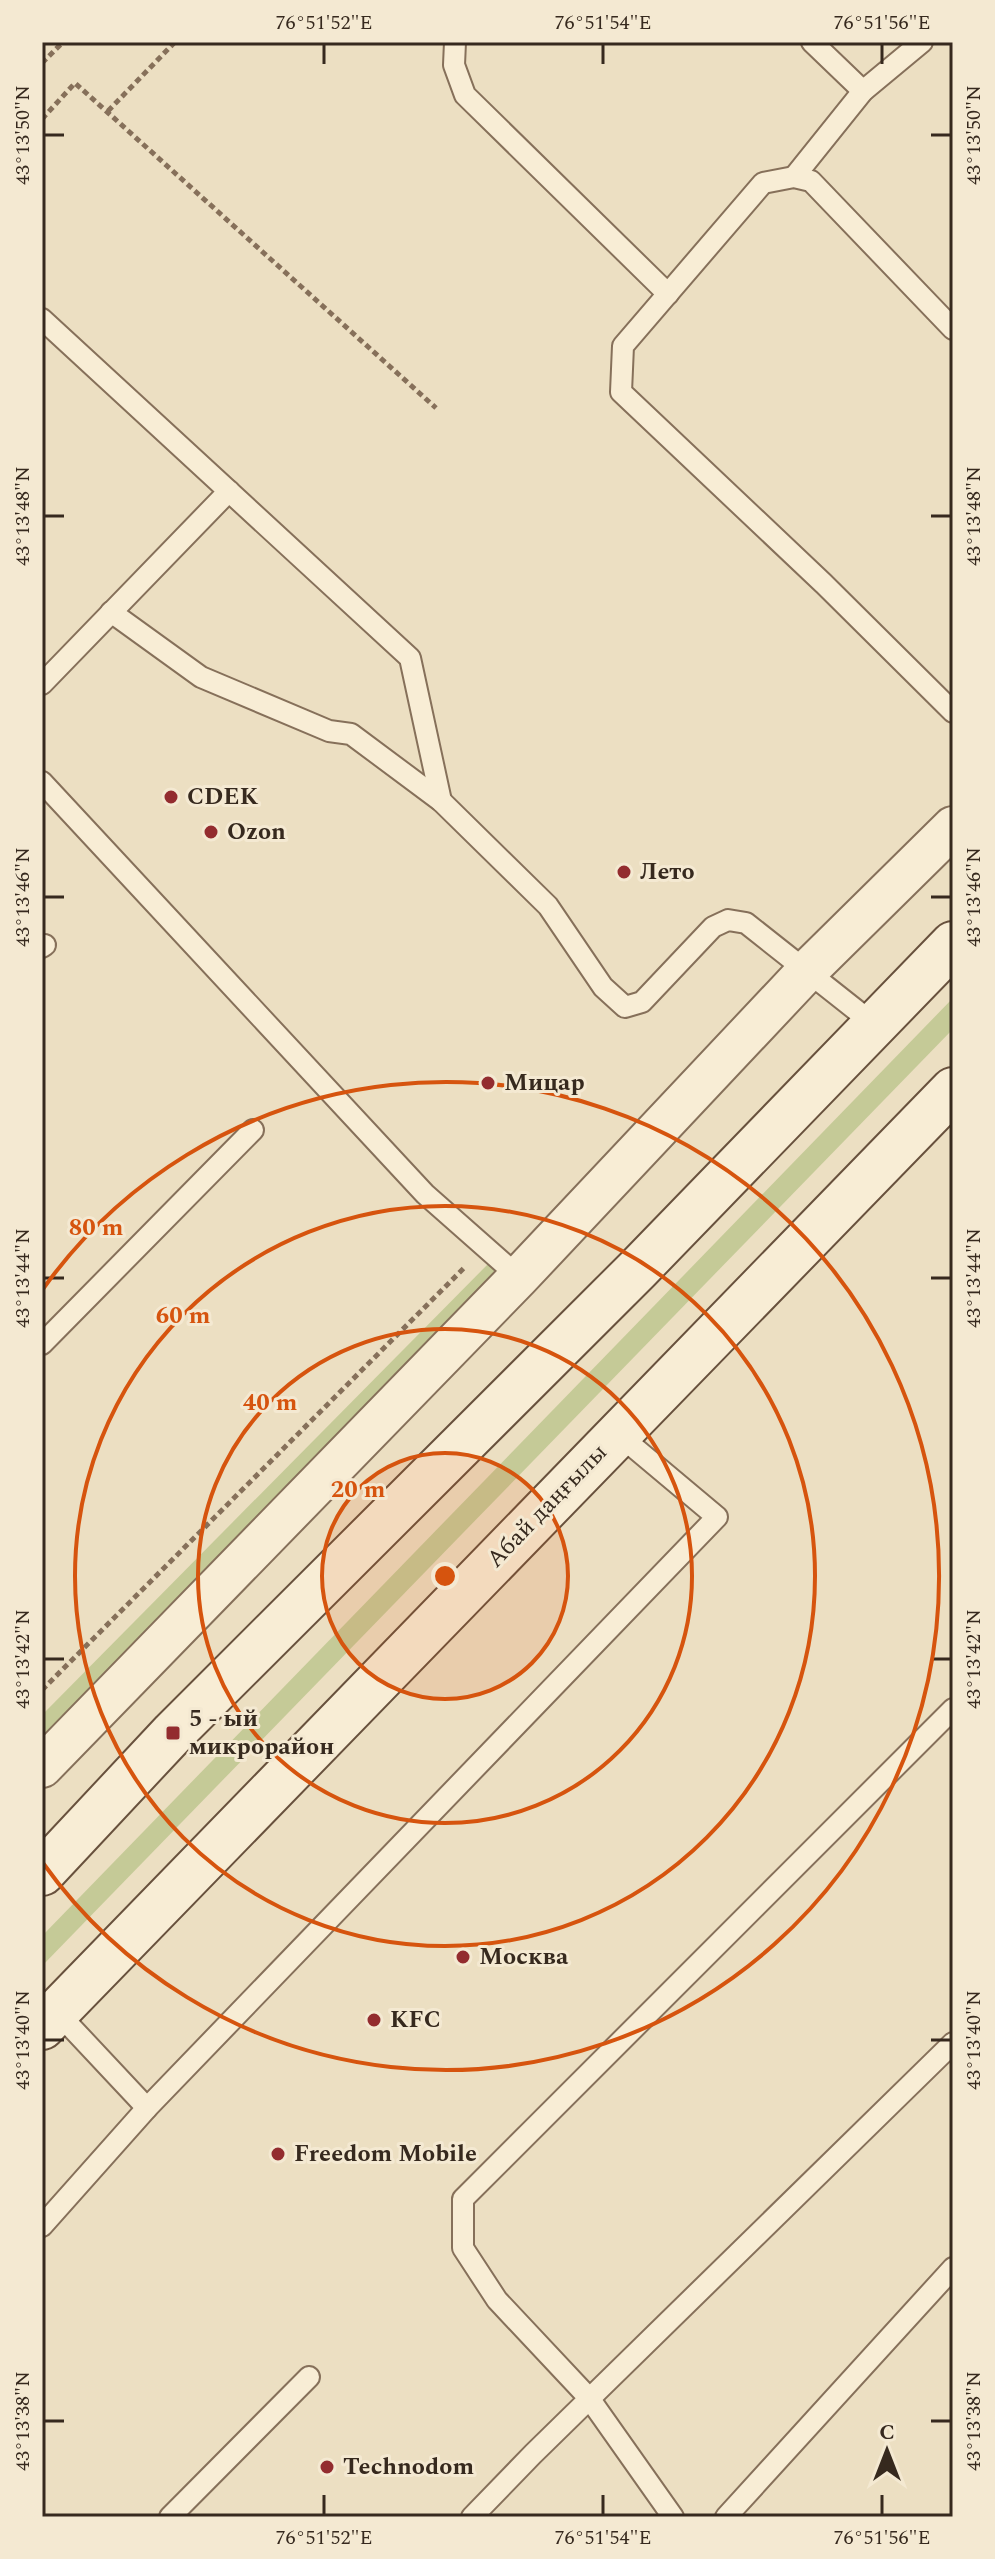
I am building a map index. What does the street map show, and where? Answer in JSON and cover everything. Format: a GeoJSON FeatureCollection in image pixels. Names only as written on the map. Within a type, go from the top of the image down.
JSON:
{"type":"FeatureCollection","features":[{"type":"Feature","properties":{"kind":"main road"},"geometry":{"type":"LineString","coordinates":[[46,1861],[638,1269],[953,944]]}},
{"type":"Feature","properties":{"kind":"main road","name":"Абай даңғылы"},"geometry":{"type":"LineString","coordinates":[[49,2020],[953,1090]]}},
{"type":"Feature","properties":{"kind":"street"},"geometry":{"type":"LineString","coordinates":[[42,1767],[519,1277],[807,971],[953,827]]}},
{"type":"Feature","properties":{"kind":"lane"},"geometry":{"type":"LineString","coordinates":[[455,42],[454,65],[465,95],[668,294]]}},
{"type":"Feature","properties":{"kind":"lane"},"geometry":{"type":"LineString","coordinates":[[812,42],[863,91]]}},
{"type":"Feature","properties":{"kind":"lane"},"geometry":{"type":"LineString","coordinates":[[794,177],[863,91],[922,42]]}},
{"type":"Feature","properties":{"kind":"lane"},"geometry":{"type":"LineString","coordinates":[[953,329],[811,181],[794,177],[763,183],[623,346],[620,362],[621,392],[824,584],[953,712]]}},
{"type":"Feature","properties":{"kind":"lane"},"geometry":{"type":"LineString","coordinates":[[42,319],[410,658],[441,801]]}},
{"type":"Feature","properties":{"kind":"lane"},"geometry":{"type":"LineString","coordinates":[[42,684],[229,491]]}},
{"type":"Feature","properties":{"kind":"lane"},"geometry":{"type":"LineString","coordinates":[[111,612],[201,677],[329,731],[351,734],[441,801],[548,906],[603,987],[625,1007],[642,1002],[713,927],[728,920],[746,923],[875,1025]]}},
{"type":"Feature","properties":{"kind":"lane"},"geometry":{"type":"LineString","coordinates":[[42,782],[425,1194],[519,1277]]}},
{"type":"Feature","properties":{"kind":"lane"},"geometry":{"type":"LineString","coordinates":[[42,1344],[253,1130]]}},
{"type":"Feature","properties":{"kind":"lane"},"geometry":{"type":"LineString","coordinates":[[42,2226],[147,2108],[717,1517],[618,1434]]}},
{"type":"Feature","properties":{"kind":"lane"},"geometry":{"type":"LineString","coordinates":[[673,2517],[589,2398],[497,2300],[463,2248],[463,2199],[953,1709]]}},
{"type":"Feature","properties":{"kind":"lane"},"geometry":{"type":"LineString","coordinates":[[49,2020],[147,2108]]}},
{"type":"Feature","properties":{"kind":"lane"},"geometry":{"type":"LineString","coordinates":[[472,2517],[589,2398],[953,2043]]}},
{"type":"Feature","properties":{"kind":"lane"},"geometry":{"type":"LineString","coordinates":[[726,2517],[953,2268]]}},
{"type":"Feature","properties":{"kind":"lane"},"geometry":{"type":"LineString","coordinates":[[170,2517],[309,2377]]}},
{"type":"Feature","properties":{"kind":"path"},"geometry":{"type":"LineString","coordinates":[[42,63],[63,42]]}},
{"type":"Feature","properties":{"kind":"path"},"geometry":{"type":"LineString","coordinates":[[108,111],[175,42]]}},
{"type":"Feature","properties":{"kind":"path"},"geometry":{"type":"LineString","coordinates":[[42,119],[75,83],[436,408]]}},
{"type":"Feature","properties":{"kind":"green space"},"geometry":{"type":"Polygon","coordinates":[[[953,998],[953,1029],[42,1966],[42,1936],[953,998]]]}},
{"type":"Feature","properties":{"kind":"green space"},"geometry":{"type":"Polygon","coordinates":[[[489,1263],[502,1275],[42,1741],[42,1715],[489,1263]]]}},
{"type":"Feature","properties":{"kind":"place","name":"CDEK"},"geometry":{"type":"Point","coordinates":[171,797]}},
{"type":"Feature","properties":{"kind":"place","name":"Ozon"},"geometry":{"type":"Point","coordinates":[211,832]}},
{"type":"Feature","properties":{"kind":"place","name":"Лето"},"geometry":{"type":"Point","coordinates":[624,872]}},
{"type":"Feature","properties":{"kind":"place","name":"Мицар"},"geometry":{"type":"Point","coordinates":[488,1083]}},
{"type":"Feature","properties":{"kind":"place","name":"5 - ый микрорайон"},"geometry":{"type":"Point","coordinates":[173,1733]}},
{"type":"Feature","properties":{"kind":"place","name":"Москва"},"geometry":{"type":"Point","coordinates":[463,1957]}},
{"type":"Feature","properties":{"kind":"place","name":"KFC"},"geometry":{"type":"Point","coordinates":[374,2020]}},
{"type":"Feature","properties":{"kind":"place","name":"Freedom Mobile"},"geometry":{"type":"Point","coordinates":[278,2154]}},
{"type":"Feature","properties":{"kind":"place","name":"Technodom"},"geometry":{"type":"Point","coordinates":[327,2467]}}]}
